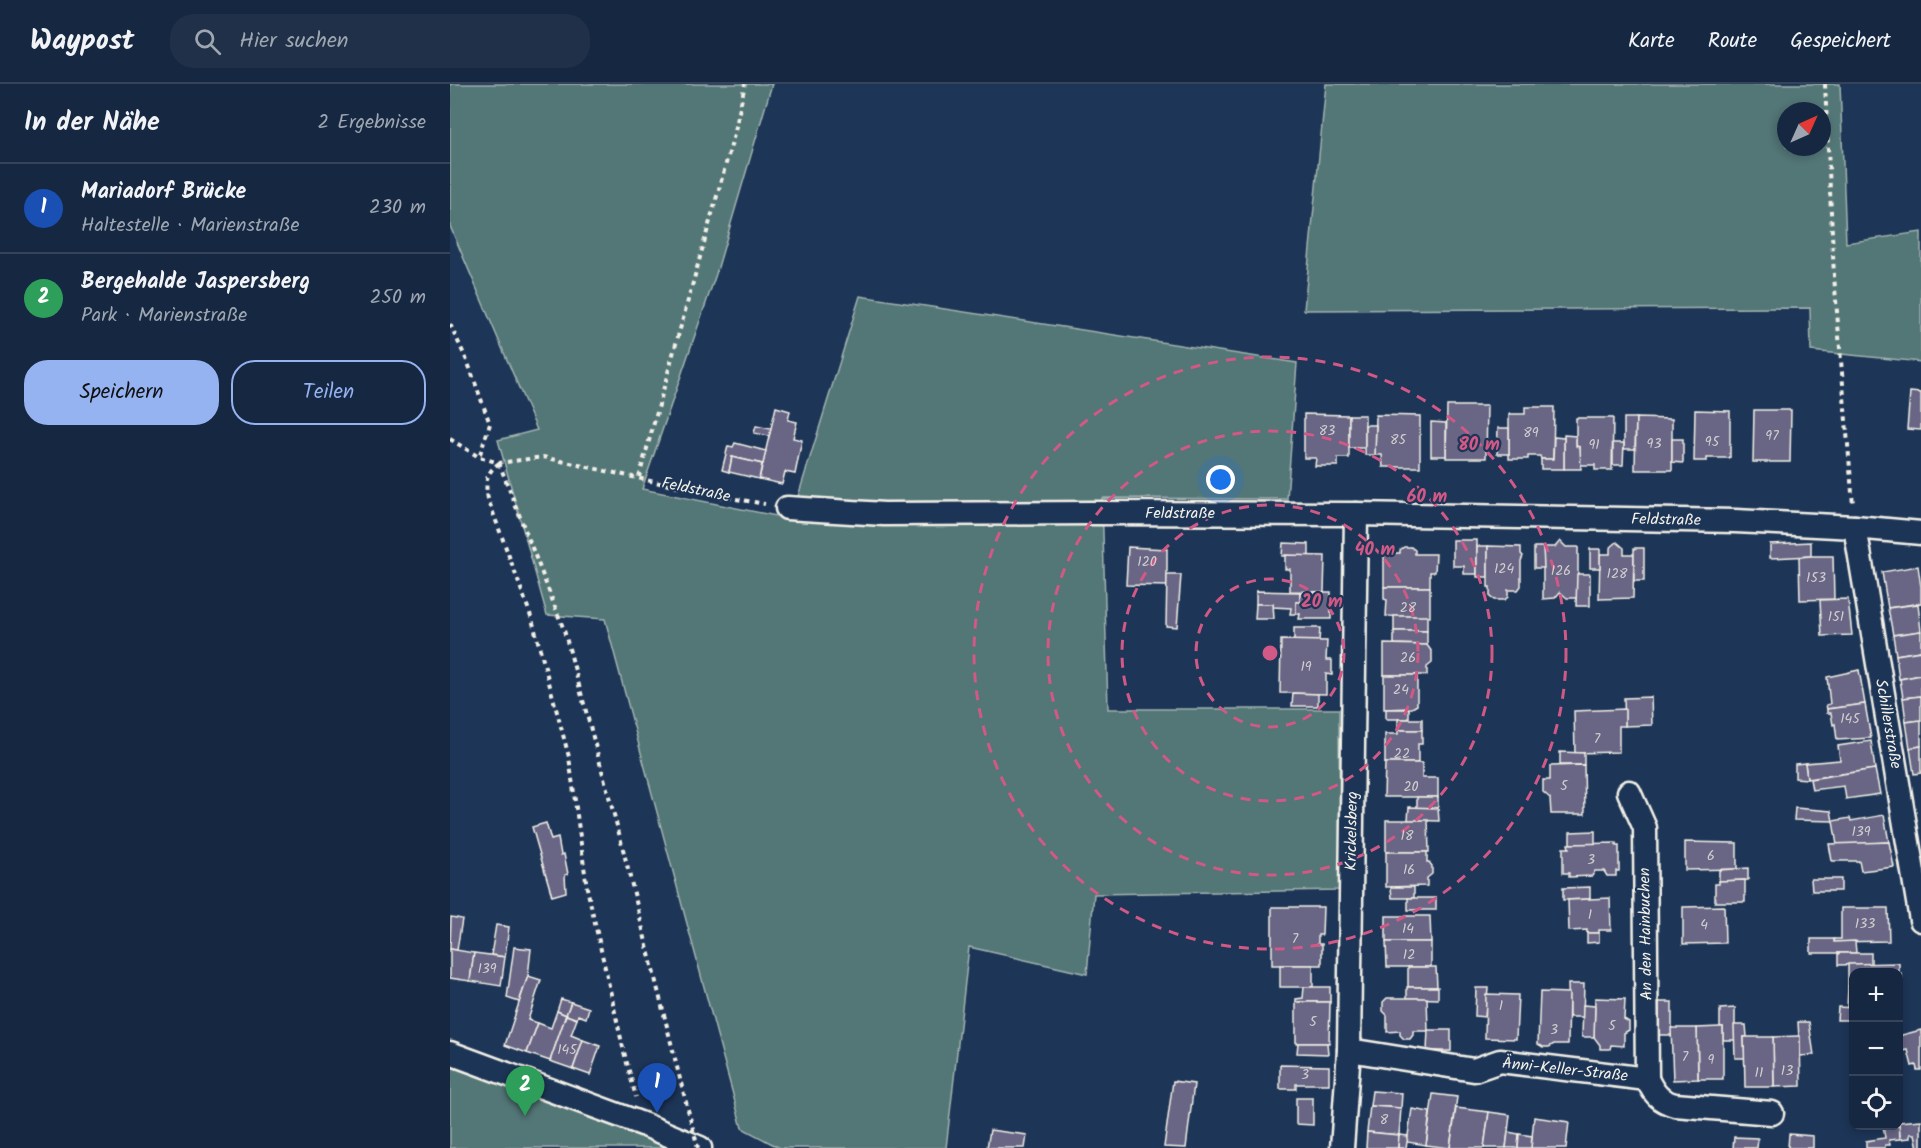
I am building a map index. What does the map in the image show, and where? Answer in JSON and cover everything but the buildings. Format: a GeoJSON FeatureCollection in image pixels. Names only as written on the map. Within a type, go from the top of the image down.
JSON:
{"type":"FeatureCollection","features":[{"type":"Feature","properties":{"kind":"street","name":"Feldstraße"},"geometry":{"type":"LineString","coordinates":[[787,508],[884,514],[1356,514],[1735,521],[1921,533]]}},
{"type":"Feature","properties":{"kind":"street","name":"Krickelsberg"},"geometry":{"type":"LineString","coordinates":[[1342,1148],[1348,1050],[1356,514]]}},
{"type":"Feature","properties":{"kind":"street","name":"Schillerstraße"},"geometry":{"type":"LineString","coordinates":[[1855,527],[1921,920]]}},
{"type":"Feature","properties":{"kind":"street","name":"An den Hainbuchen"},"geometry":{"type":"LineString","coordinates":[[1629,792],[1645,828],[1647,1079]]}},
{"type":"Feature","properties":{"kind":"street","name":"Änni-Keller-Straße"},"geometry":{"type":"LineString","coordinates":[[1348,1050],[1474,1070],[1500,1061],[1647,1079],[1653,1093],[1666,1103],[1675,1106],[1772,1113]]}},
{"type":"Feature","properties":{"kind":"street"},"geometry":{"type":"LineString","coordinates":[[450,1053],[645,1125],[699,1148]]}},
{"type":"Feature","properties":{"kind":"path"},"geometry":{"type":"LineString","coordinates":[[639,477],[746,84]]}},
{"type":"Feature","properties":{"kind":"path"},"geometry":{"type":"LineString","coordinates":[[1826,84],[1834,276],[1855,527]]}},
{"type":"Feature","properties":{"kind":"path"},"geometry":{"type":"LineString","coordinates":[[450,324],[468,363],[490,424],[479,458]]}},
{"type":"Feature","properties":{"kind":"path","name":"Feldstraße"},"geometry":{"type":"LineString","coordinates":[[450,439],[479,458],[499,463],[543,457],[718,496],[787,508]]}},
{"type":"Feature","properties":{"kind":"path"},"geometry":{"type":"LineString","coordinates":[[645,1125],[624,1052],[587,888],[569,757],[532,619],[488,499],[485,484],[490,470],[499,463],[564,630],[620,837],[699,1148]]}},
{"type":"Feature","properties":{"kind":"green space"},"geometry":{"type":"Polygon","coordinates":[[[450,84],[772,84],[716,274],[642,489],[791,519],[860,296],[1297,363],[1287,499],[1102,498],[1108,709],[1339,709],[1340,890],[1094,894],[1087,974],[969,947],[946,1148],[780,1148],[742,1128],[605,619],[547,615],[498,440],[537,430],[450,226],[450,84]]]}},
{"type":"Feature","properties":{"kind":"green space"},"geometry":{"type":"Polygon","coordinates":[[[1326,84],[1840,84],[1846,243],[1921,232],[1921,362],[1811,351],[1810,308],[1304,310],[1326,84]]]}},
{"type":"Feature","properties":{"kind":"green space"},"geometry":{"type":"Polygon","coordinates":[[[450,1064],[637,1132],[666,1148],[450,1148],[450,1064]]]}},
{"type":"Feature","properties":{"kind":"place","name":"Mariadorf Brücke"},"geometry":{"type":"Point","coordinates":[657,1113]}},
{"type":"Feature","properties":{"kind":"place","name":"Bergehalde Jaspersberg"},"geometry":{"type":"Point","coordinates":[525,1116]}}]}
